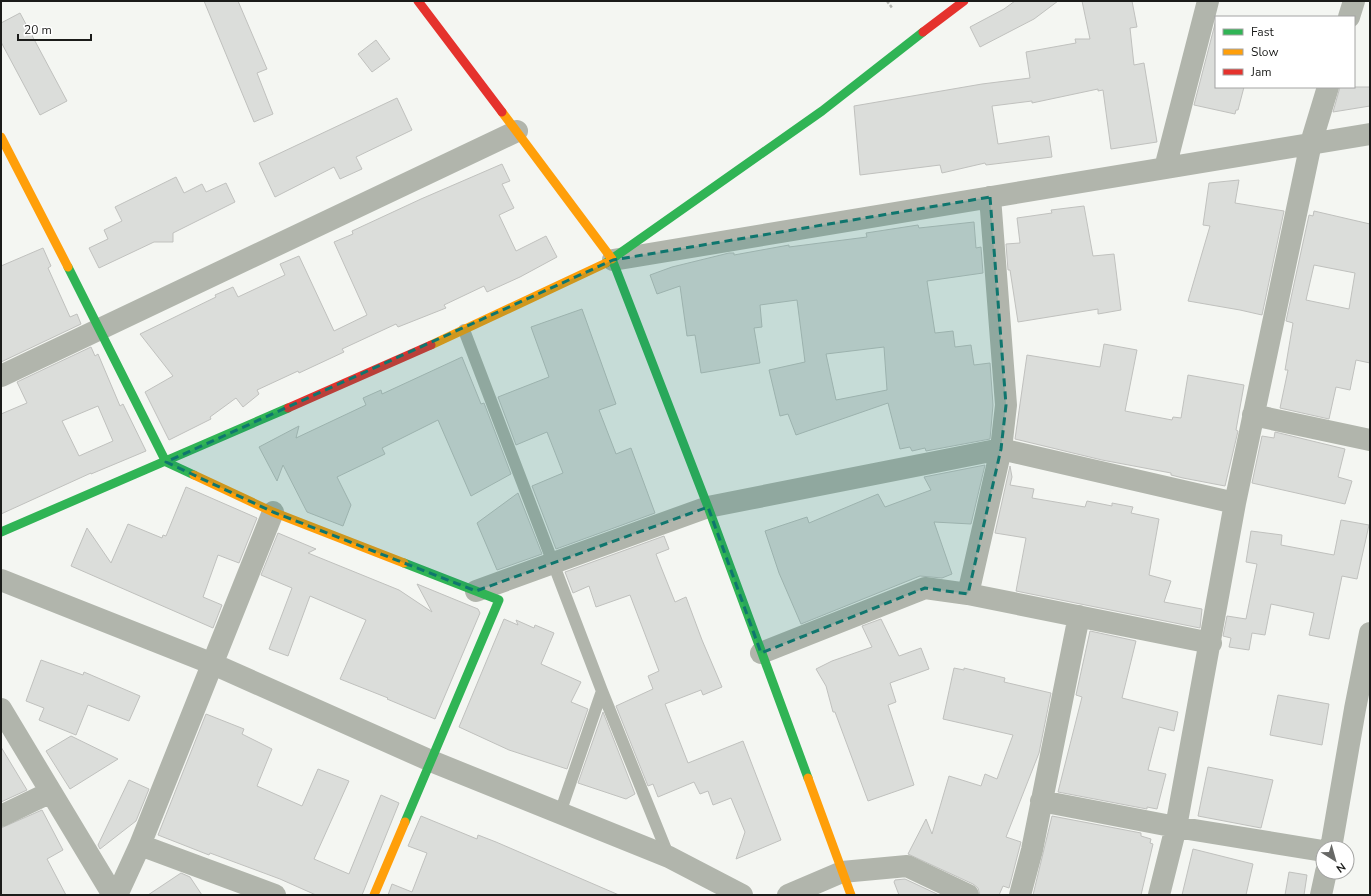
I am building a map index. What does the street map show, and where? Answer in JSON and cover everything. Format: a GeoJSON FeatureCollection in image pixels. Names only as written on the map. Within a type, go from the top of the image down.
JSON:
{"type":"FeatureCollection","features":[{"type":"Feature","properties":{"kind":"street"},"geometry":{"type":"LineString","coordinates":[[418,1],[613,260],[708,507],[851,895]]}},
{"type":"Feature","properties":{"kind":"street"},"geometry":{"type":"LineString","coordinates":[[1,532],[166,462],[464,330],[613,260],[822,111],[964,1]]}},
{"type":"Feature","properties":{"kind":"street"},"geometry":{"type":"LineString","coordinates":[[1165,168],[1208,1]]}},
{"type":"Feature","properties":{"kind":"street"},"geometry":{"type":"LineString","coordinates":[[1349,16],[1354,1]]}},
{"type":"Feature","properties":{"kind":"street"},"geometry":{"type":"LineString","coordinates":[[1159,895],[1176,827],[1211,643],[1235,503],[1253,415],[1310,143],[1328,88]]}},
{"type":"Feature","properties":{"kind":"street"},"geometry":{"type":"LineString","coordinates":[[1,376],[517,131]]}},
{"type":"Feature","properties":{"kind":"street"},"geometry":{"type":"LineString","coordinates":[[613,260],[1370,134]]}},
{"type":"Feature","properties":{"kind":"street"},"geometry":{"type":"LineString","coordinates":[[1,137],[100,329],[166,462],[273,512],[499,600],[374,895]]}},
{"type":"Feature","properties":{"kind":"street"},"geometry":{"type":"LineString","coordinates":[[968,594],[1001,449],[1006,405],[990,197]]}},
{"type":"Feature","properties":{"kind":"street"},"geometry":{"type":"LineString","coordinates":[[1253,415],[1370,440]]}},
{"type":"Feature","properties":{"kind":"street"},"geometry":{"type":"LineString","coordinates":[[476,591],[708,507],[1001,449],[1235,503]]}},
{"type":"Feature","properties":{"kind":"street"},"geometry":{"type":"LineString","coordinates":[[117,895],[140,845],[273,512]]}},
{"type":"Feature","properties":{"kind":"street"},"geometry":{"type":"LineString","coordinates":[[1,580],[213,664],[431,761],[669,857],[742,895]]}},
{"type":"Feature","properties":{"kind":"street"},"geometry":{"type":"LineString","coordinates":[[761,653],[925,588],[968,594],[1211,643]]}},
{"type":"Feature","properties":{"kind":"street"},"geometry":{"type":"LineString","coordinates":[[1020,895],[1079,616]]}},
{"type":"Feature","properties":{"kind":"street"},"geometry":{"type":"LineString","coordinates":[[1332,840],[1370,633]]}},
{"type":"Feature","properties":{"kind":"street"},"geometry":{"type":"LineString","coordinates":[[1,709],[113,895]]}},
{"type":"Feature","properties":{"kind":"street"},"geometry":{"type":"LineString","coordinates":[[1,816],[51,792]]}},
{"type":"Feature","properties":{"kind":"street"},"geometry":{"type":"LineString","coordinates":[[1041,801],[1176,827],[1315,850]]}},
{"type":"Feature","properties":{"kind":"street"},"geometry":{"type":"LineString","coordinates":[[140,845],[275,895]]}},
{"type":"Feature","properties":{"kind":"street"},"geometry":{"type":"LineString","coordinates":[[788,895],[842,872],[907,866],[968,895]]}},
{"type":"Feature","properties":{"kind":"street"},"geometry":{"type":"LineString","coordinates":[[1321,895],[1324,880]]}},
{"type":"Feature","properties":{"kind":"lane"},"geometry":{"type":"LineString","coordinates":[[464,330],[554,562],[602,691],[669,857]]}},
{"type":"Feature","properties":{"kind":"lane"},"geometry":{"type":"LineString","coordinates":[[560,813],[602,691]]}},
{"type":"Feature","properties":{"kind":"path"},"geometry":{"type":"LineString","coordinates":[[887,1],[893,9]]}},
{"type":"Feature","properties":{"kind":"highlighted area"},"geometry":{"type":"Polygon","coordinates":[[[990,197],[1006,405],[1001,449],[968,594],[925,588],[761,653],[708,507],[476,591],[273,512],[166,462],[613,260],[990,197]]]}},
{"type":"Feature","properties":{"kind":"building"},"geometry":{"type":"Polygon","coordinates":[[[204,1],[238,1],[267,69],[257,73],[273,114],[254,122],[204,1]]]}},
{"type":"Feature","properties":{"kind":"building"},"geometry":{"type":"Polygon","coordinates":[[[1015,1],[1058,1],[1034,19],[980,47],[970,27],[1004,9],[1015,1]]]}},
{"type":"Feature","properties":{"kind":"building"},"geometry":{"type":"Polygon","coordinates":[[[1082,1],[1132,1],[1137,27],[1130,28],[1134,65],[1144,63],[1157,142],[1111,149],[1103,90],[1098,91],[1098,89],[1032,103],[1032,101],[992,106],[998,144],[1049,136],[1052,157],[986,165],[985,163],[942,173],[940,165],[860,175],[854,106],[982,84],[1030,78],[1026,52],[1076,43],[1075,39],[1090,39],[1082,1]]]}},
{"type":"Feature","properties":{"kind":"building"},"geometry":{"type":"Polygon","coordinates":[[[20,13],[67,101],[40,115],[1,42],[1,23],[20,13]]]}},
{"type":"Feature","properties":{"kind":"building"},"geometry":{"type":"Polygon","coordinates":[[[1215,24],[1215,88],[1244,88],[1238,110],[1236,110],[1235,114],[1194,105],[1215,24]]]}},
{"type":"Feature","properties":{"kind":"building"},"geometry":{"type":"Polygon","coordinates":[[[376,40],[390,59],[372,72],[358,54],[376,40]]]}},
{"type":"Feature","properties":{"kind":"building"},"geometry":{"type":"Polygon","coordinates":[[[1370,87],[1370,106],[1333,112],[1340,88],[1370,87]]]}},
{"type":"Feature","properties":{"kind":"building"},"geometry":{"type":"Polygon","coordinates":[[[397,98],[412,130],[356,157],[362,169],[340,179],[334,167],[275,197],[259,163],[397,98]]]}},
{"type":"Feature","properties":{"kind":"building"},"geometry":{"type":"Polygon","coordinates":[[[502,164],[510,181],[502,184],[514,208],[499,215],[516,251],[546,236],[557,257],[520,277],[487,292],[484,286],[444,305],[446,308],[398,327],[396,324],[342,349],[344,352],[299,373],[298,371],[257,390],[259,394],[243,407],[236,398],[210,417],[211,419],[169,440],[145,392],[173,376],[140,334],[216,297],[215,295],[233,287],[238,297],[285,275],[280,264],[299,256],[334,331],[367,315],[334,242],[353,234],[352,231],[502,164]]]}},
{"type":"Feature","properties":{"kind":"building"},"geometry":{"type":"Polygon","coordinates":[[[176,177],[184,193],[202,184],[206,192],[226,183],[235,202],[173,233],[173,242],[154,242],[99,268],[89,248],[108,239],[104,230],[122,221],[115,207],[176,177]]]}},
{"type":"Feature","properties":{"kind":"building"},"geometry":{"type":"Polygon","coordinates":[[[1239,180],[1235,203],[1284,211],[1262,315],[1188,301],[1210,226],[1203,225],[1209,183],[1239,180]]]}},
{"type":"Feature","properties":{"kind":"building"},"geometry":{"type":"Polygon","coordinates":[[[1084,206],[1093,256],[1114,254],[1121,310],[1098,314],[1098,309],[1018,322],[1010,270],[1008,270],[1006,244],[1020,243],[1017,218],[1052,213],[1051,210],[1084,206]]]}},
{"type":"Feature","properties":{"kind":"building"},"geometry":{"type":"Polygon","coordinates":[[[1314,211],[1370,224],[1370,363],[1356,360],[1350,390],[1336,387],[1329,419],[1280,408],[1288,370],[1285,370],[1293,323],[1286,321],[1309,215],[1313,216],[1314,211]],[[1314,265],[1306,300],[1349,309],[1355,273],[1314,265]]]}},
{"type":"Feature","properties":{"kind":"building"},"geometry":{"type":"Polygon","coordinates":[[[974,222],[976,248],[981,247],[983,273],[927,281],[935,333],[953,331],[955,347],[971,345],[974,365],[990,363],[993,405],[990,439],[926,451],[925,448],[912,451],[910,447],[900,449],[888,403],[796,435],[788,414],[780,416],[769,370],[805,362],[797,300],[760,305],[762,327],[754,328],[760,363],[701,373],[695,335],[687,336],[680,286],[657,294],[650,275],[672,267],[729,253],[734,253],[734,255],[789,245],[789,247],[867,237],[866,233],[918,225],[919,228],[974,222]],[[884,347],[826,354],[836,400],[887,390],[884,347]]]}},
{"type":"Feature","properties":{"kind":"building"},"geometry":{"type":"Polygon","coordinates":[[[43,248],[51,266],[48,268],[70,317],[77,314],[81,324],[1,362],[1,266],[43,248]]]}},
{"type":"Feature","properties":{"kind":"building"},"geometry":{"type":"Polygon","coordinates":[[[582,309],[616,404],[599,410],[616,454],[631,448],[655,513],[556,549],[532,486],[563,473],[547,432],[516,445],[498,397],[549,377],[531,327],[582,309]]]}},
{"type":"Feature","properties":{"kind":"building"},"geometry":{"type":"Polygon","coordinates":[[[1104,344],[1137,350],[1125,411],[1172,420],[1173,417],[1181,418],[1188,375],[1244,385],[1236,430],[1238,431],[1225,486],[1183,478],[1171,475],[1171,473],[1102,460],[1015,439],[1027,355],[1100,367],[1104,344]]]}},
{"type":"Feature","properties":{"kind":"building"},"geometry":{"type":"Polygon","coordinates":[[[91,347],[95,356],[98,354],[120,406],[123,404],[146,451],[91,473],[1,514],[1,414],[27,403],[17,382],[91,347]],[[98,406],[62,421],[79,456],[113,441],[98,406]]]}},
{"type":"Feature","properties":{"kind":"building"},"geometry":{"type":"Polygon","coordinates":[[[462,357],[481,404],[484,403],[511,474],[471,496],[438,420],[382,448],[385,454],[337,477],[351,505],[343,526],[307,512],[283,465],[277,481],[259,447],[299,426],[296,438],[366,405],[363,398],[381,390],[382,394],[462,357]]]}},
{"type":"Feature","properties":{"kind":"building"},"geometry":{"type":"Polygon","coordinates":[[[1275,432],[1345,449],[1338,477],[1352,481],[1345,504],[1252,483],[1262,436],[1274,438],[1275,432]]]}},
{"type":"Feature","properties":{"kind":"building"},"geometry":{"type":"Polygon","coordinates":[[[985,465],[971,524],[934,522],[952,574],[942,578],[920,576],[801,624],[779,573],[765,531],[807,517],[809,523],[878,494],[885,507],[931,490],[924,477],[985,465]]]}},
{"type":"Feature","properties":{"kind":"building"},"geometry":{"type":"Polygon","coordinates":[[[1010,466],[1012,477],[1010,485],[1034,489],[1032,498],[1085,507],[1087,501],[1112,506],[1112,503],[1133,507],[1131,513],[1159,519],[1149,575],[1171,581],[1164,602],[1202,609],[1200,628],[1016,591],[1026,538],[995,533],[1010,466]]]}},
{"type":"Feature","properties":{"kind":"building"},"geometry":{"type":"Polygon","coordinates":[[[186,487],[257,518],[239,563],[218,555],[203,597],[222,605],[213,628],[71,566],[87,528],[111,563],[128,524],[162,538],[163,535],[166,536],[186,487]]]}},
{"type":"Feature","properties":{"kind":"building"},"geometry":{"type":"Polygon","coordinates":[[[518,493],[542,554],[497,570],[477,523],[518,493]]]}},
{"type":"Feature","properties":{"kind":"building"},"geometry":{"type":"Polygon","coordinates":[[[1341,520],[1369,525],[1357,579],[1342,576],[1329,639],[1309,635],[1314,613],[1271,604],[1265,635],[1252,633],[1249,650],[1229,647],[1231,638],[1223,636],[1227,616],[1246,619],[1257,564],[1246,562],[1251,531],[1282,535],[1281,545],[1334,555],[1341,520]]]}},
{"type":"Feature","properties":{"kind":"building"},"geometry":{"type":"Polygon","coordinates":[[[278,533],[316,549],[308,553],[399,590],[432,612],[417,584],[478,609],[480,613],[435,719],[340,679],[366,620],[310,596],[288,656],[269,649],[292,588],[261,575],[278,533]]]}},
{"type":"Feature","properties":{"kind":"building"},"geometry":{"type":"Polygon","coordinates":[[[664,536],[669,549],[656,554],[675,602],[686,597],[722,687],[703,695],[701,690],[665,704],[688,763],[743,741],[781,840],[736,859],[745,832],[731,798],[713,805],[708,791],[700,794],[694,782],[658,797],[653,784],[648,786],[616,706],[653,689],[648,676],[659,671],[630,595],[596,607],[589,586],[573,593],[565,572],[664,536]]]}},
{"type":"Feature","properties":{"kind":"building"},"geometry":{"type":"Polygon","coordinates":[[[504,619],[518,625],[516,620],[534,628],[535,625],[554,633],[541,664],[581,682],[571,702],[588,709],[567,769],[509,750],[459,727],[504,619]]]}},
{"type":"Feature","properties":{"kind":"building"},"geometry":{"type":"Polygon","coordinates":[[[881,619],[899,656],[921,648],[929,669],[890,683],[896,702],[888,705],[914,785],[868,801],[835,712],[833,712],[826,686],[816,669],[832,661],[872,647],[862,626],[881,619]]]}},
{"type":"Feature","properties":{"kind":"building"},"geometry":{"type":"Polygon","coordinates":[[[1090,631],[1136,641],[1122,698],[1178,712],[1174,731],[1159,727],[1148,770],[1166,774],[1157,809],[1147,807],[1147,809],[1058,792],[1082,697],[1076,695],[1090,631]]]}},
{"type":"Feature","properties":{"kind":"building"},"geometry":{"type":"Polygon","coordinates":[[[41,660],[83,675],[84,672],[140,696],[129,721],[88,705],[76,735],[39,720],[44,708],[26,701],[41,660]]]}},
{"type":"Feature","properties":{"kind":"building"},"geometry":{"type":"Polygon","coordinates":[[[954,668],[964,670],[964,668],[1005,678],[1004,682],[1051,693],[1039,753],[1006,837],[1021,842],[1009,888],[1003,886],[999,895],[980,895],[978,888],[973,884],[908,854],[926,819],[932,834],[949,776],[981,786],[985,774],[997,779],[1013,735],[943,719],[954,668]]]}},
{"type":"Feature","properties":{"kind":"building"},"geometry":{"type":"Polygon","coordinates":[[[1278,695],[1329,704],[1322,745],[1270,735],[1278,695]]]}},
{"type":"Feature","properties":{"kind":"building"},"geometry":{"type":"Polygon","coordinates":[[[603,712],[635,794],[626,799],[578,783],[603,712]]]}},
{"type":"Feature","properties":{"kind":"building"},"geometry":{"type":"Polygon","coordinates":[[[206,714],[244,729],[242,734],[272,749],[257,786],[302,806],[318,769],[349,781],[314,859],[349,874],[381,795],[399,803],[362,895],[316,895],[280,879],[210,853],[209,855],[158,835],[206,714]]]}},
{"type":"Feature","properties":{"kind":"building"},"geometry":{"type":"Polygon","coordinates":[[[71,736],[118,759],[70,789],[46,751],[71,736]]]}},
{"type":"Feature","properties":{"kind":"building"},"geometry":{"type":"Polygon","coordinates":[[[1,747],[27,790],[1,802],[1,747]]]}},
{"type":"Feature","properties":{"kind":"building"},"geometry":{"type":"Polygon","coordinates":[[[1208,767],[1273,780],[1261,828],[1198,816],[1208,767]]]}},
{"type":"Feature","properties":{"kind":"building"},"geometry":{"type":"Polygon","coordinates":[[[129,780],[149,789],[136,821],[100,849],[98,845],[129,780]]]}},
{"type":"Feature","properties":{"kind":"building"},"geometry":{"type":"Polygon","coordinates":[[[42,810],[63,850],[47,859],[66,895],[1,895],[1,828],[42,810]]]}},
{"type":"Feature","properties":{"kind":"building"},"geometry":{"type":"Polygon","coordinates":[[[421,816],[477,839],[478,835],[496,842],[619,895],[388,895],[392,884],[412,892],[427,853],[408,846],[421,816]]]}},
{"type":"Feature","properties":{"kind":"building"},"geometry":{"type":"Polygon","coordinates":[[[1052,816],[1141,833],[1141,836],[1151,839],[1150,843],[1153,844],[1141,895],[1033,895],[1052,816]]]}},
{"type":"Feature","properties":{"kind":"building"},"geometry":{"type":"Polygon","coordinates":[[[1193,849],[1253,864],[1246,895],[1182,895],[1193,849]]]}},
{"type":"Feature","properties":{"kind":"building"},"geometry":{"type":"Polygon","coordinates":[[[1289,872],[1307,875],[1304,895],[1285,895],[1289,872]]]}},
{"type":"Feature","properties":{"kind":"building"},"geometry":{"type":"Polygon","coordinates":[[[181,873],[190,877],[202,895],[148,895],[181,873]]]}},
{"type":"Feature","properties":{"kind":"building"},"geometry":{"type":"Polygon","coordinates":[[[905,879],[939,895],[899,895],[894,882],[895,880],[905,879]]]}},
{"type":"Feature","properties":{"kind":"traffic: fast"},"geometry":{"type":"LineString","coordinates":[[606,263],[822,111],[923,32]]}},
{"type":"Feature","properties":{"kind":"traffic: fast"},"geometry":{"type":"LineString","coordinates":[[612,259],[708,507],[808,778]]}},
{"type":"Feature","properties":{"kind":"traffic: fast"},"geometry":{"type":"LineString","coordinates":[[68,267],[166,462],[194,475]]}},
{"type":"Feature","properties":{"kind":"traffic: fast"},"geometry":{"type":"LineString","coordinates":[[1,532],[288,408]]}},
{"type":"Feature","properties":{"kind":"traffic: fast"},"geometry":{"type":"LineString","coordinates":[[404,563],[499,600],[405,822]]}},
{"type":"Feature","properties":{"kind":"traffic: slow"},"geometry":{"type":"LineString","coordinates":[[502,112],[612,259]]}},
{"type":"Feature","properties":{"kind":"traffic: slow"},"geometry":{"type":"LineString","coordinates":[[1,137],[68,267]]}},
{"type":"Feature","properties":{"kind":"traffic: slow"},"geometry":{"type":"LineString","coordinates":[[431,345],[606,263]]}},
{"type":"Feature","properties":{"kind":"traffic: slow"},"geometry":{"type":"LineString","coordinates":[[194,475],[273,512],[404,563]]}},
{"type":"Feature","properties":{"kind":"traffic: slow"},"geometry":{"type":"LineString","coordinates":[[808,778],[851,895]]}},
{"type":"Feature","properties":{"kind":"traffic: slow"},"geometry":{"type":"LineString","coordinates":[[374,895],[405,822]]}},
{"type":"Feature","properties":{"kind":"traffic: jam"},"geometry":{"type":"LineString","coordinates":[[418,1],[502,112]]}},
{"type":"Feature","properties":{"kind":"traffic: jam"},"geometry":{"type":"LineString","coordinates":[[923,32],[964,1]]}},
{"type":"Feature","properties":{"kind":"traffic: jam"},"geometry":{"type":"LineString","coordinates":[[288,408],[431,345]]}}]}
